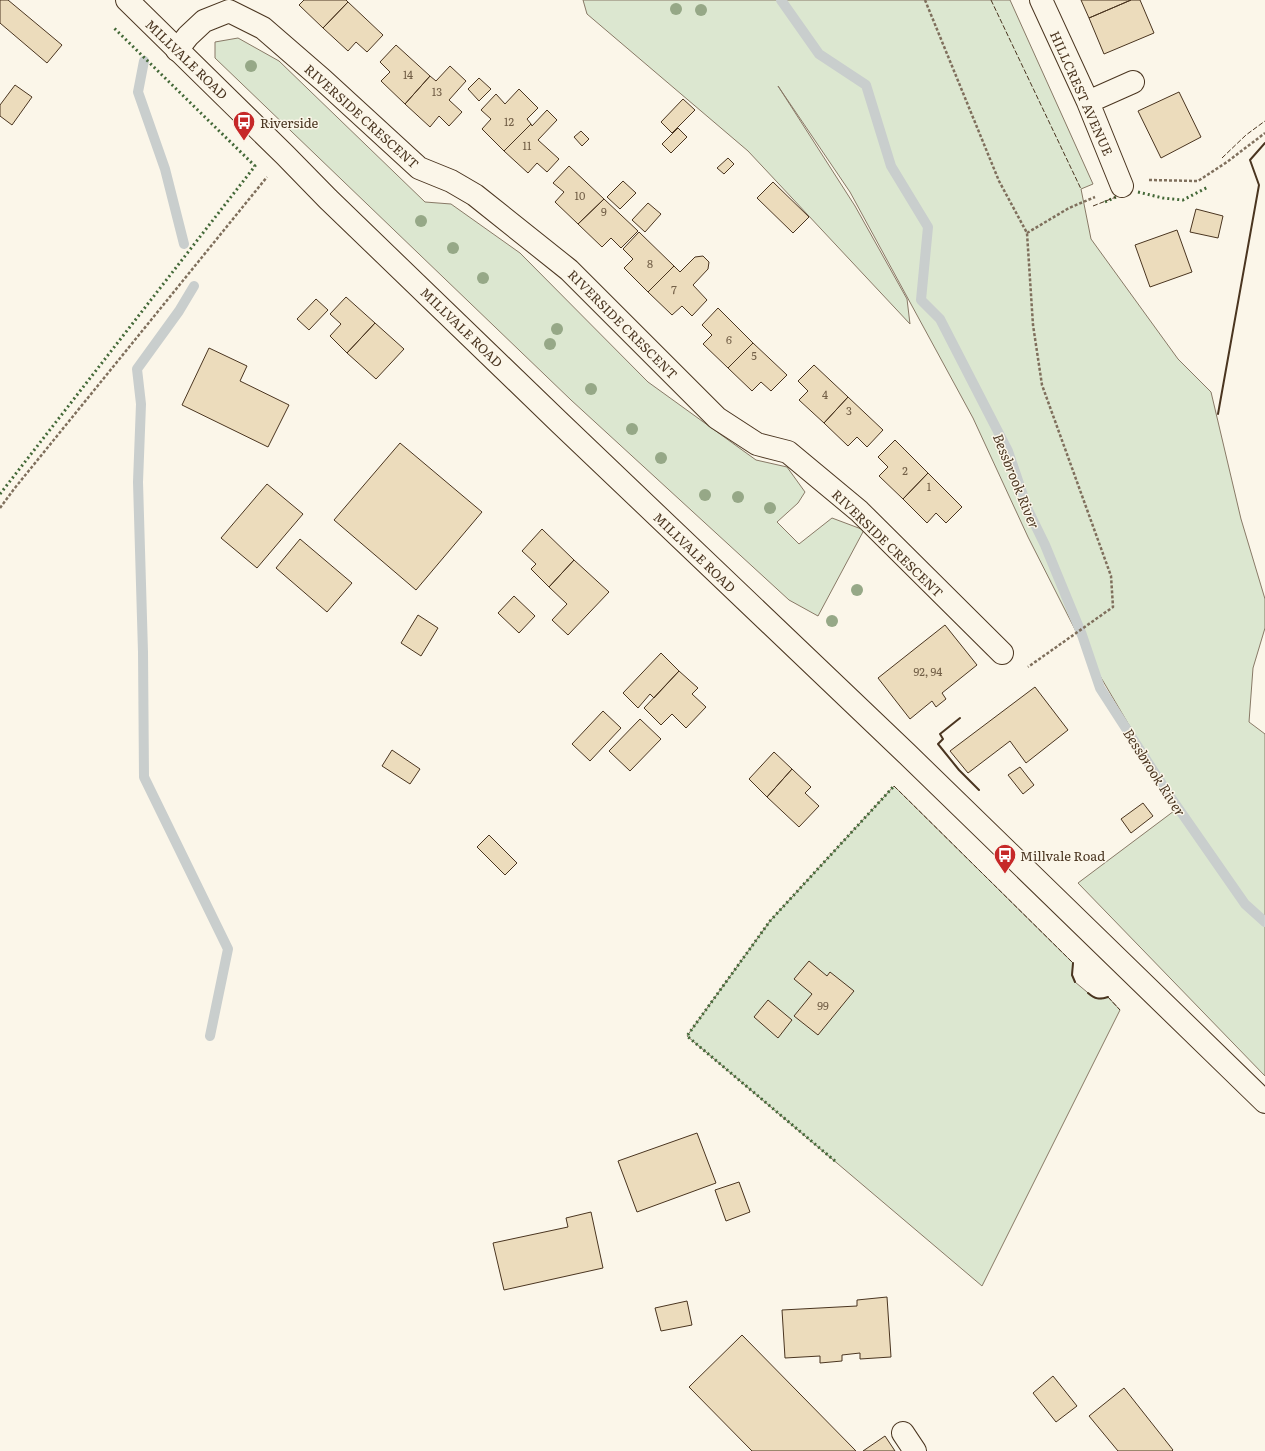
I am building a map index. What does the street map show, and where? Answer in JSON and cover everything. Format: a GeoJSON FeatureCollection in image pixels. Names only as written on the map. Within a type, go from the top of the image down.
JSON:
{"type":"FeatureCollection","features":[{"type":"Feature","properties":{"kind":"main road","name":"MILLVALE ROAD"},"geometry":{"type":"LineString","coordinates":[[127,0],[334,204],[560,423],[900,747],[1265,1102]]}},
{"type":"Feature","properties":{"kind":"main road","name":"HILLCREST AVENUE"},"geometry":{"type":"LineString","coordinates":[[1041,0],[1088,102],[1122,186]]}},
{"type":"Feature","properties":{"kind":"main road","name":"RIVERSIDE CRESCENT"},"geometry":{"type":"LineString","coordinates":[[177,50],[188,36],[204,21],[227,5],[263,28],[323,80],[419,168],[451,181],[475,195],[569,270],[717,418],[757,444],[788,452],[859,511],[1002,653]]}},
{"type":"Feature","properties":{"kind":"main road"},"geometry":{"type":"LineString","coordinates":[[1088,102],[1133,82]]}},
{"type":"Feature","properties":{"kind":"path"},"geometry":{"type":"LineString","coordinates":[[925,0],[999,181],[1027,233],[1033,325],[1042,385],[1111,576],[1113,607],[1024,670]]}},
{"type":"Feature","properties":{"kind":"path"},"geometry":{"type":"LineString","coordinates":[[1144,180],[1198,181],[1227,162],[1265,133]]}},
{"type":"Feature","properties":{"kind":"path"},"geometry":{"type":"LineString","coordinates":[[0,508],[285,155]]}},
{"type":"Feature","properties":{"kind":"path"},"geometry":{"type":"LineString","coordinates":[[1027,233],[1069,208],[1096,196]]}},
{"type":"Feature","properties":{"kind":"green space"},"geometry":{"type":"Polygon","coordinates":[[[583,0],[1010,0],[1093,184],[1081,189],[1091,239],[1178,359],[1211,392],[1241,519],[1265,599],[1265,628],[1253,668],[1249,722],[1265,734],[1265,1076],[1078,883],[1178,808],[1090,659],[1028,537],[973,418],[850,192],[778,86],[855,206],[907,299],[910,324],[748,151],[587,14],[583,0]]]}},
{"type":"Feature","properties":{"kind":"green space"},"geometry":{"type":"Polygon","coordinates":[[[238,38],[279,61],[425,202],[451,204],[520,253],[648,382],[756,460],[787,467],[805,492],[798,503],[777,522],[799,544],[832,518],[864,530],[818,616],[789,600],[571,400],[215,58],[215,42],[238,38]]]}},
{"type":"Feature","properties":{"kind":"green space"},"geometry":{"type":"Polygon","coordinates":[[[894,786],[1073,963],[1072,975],[1075,982],[1093,997],[1101,999],[1108,997],[1120,1010],[982,1286],[687,1036],[770,921],[894,786]]]}},
{"type":"Feature","properties":{"kind":"building"},"geometry":{"type":"Polygon","coordinates":[[[0,0],[8,0],[62,45],[47,63],[0,23],[0,0]]]}},
{"type":"Feature","properties":{"kind":"building"},"geometry":{"type":"Polygon","coordinates":[[[304,0],[346,0],[348,2],[323,28],[299,5],[304,0]]]}},
{"type":"Feature","properties":{"kind":"building"},"geometry":{"type":"Polygon","coordinates":[[[1081,0],[1131,0],[1089,18],[1081,0]]]}},
{"type":"Feature","properties":{"kind":"building"},"geometry":{"type":"Polygon","coordinates":[[[1131,0],[1140,0],[1154,33],[1104,54],[1089,18],[1131,0]]]}},
{"type":"Feature","properties":{"kind":"building"},"geometry":{"type":"Polygon","coordinates":[[[348,2],[383,35],[367,52],[356,42],[348,51],[323,28],[348,2]]]}},
{"type":"Feature","properties":{"kind":"building"},"geometry":{"type":"Polygon","coordinates":[[[396,45],[430,76],[405,104],[381,81],[390,72],[380,62],[396,45]]]}},
{"type":"Feature","properties":{"kind":"building"},"geometry":{"type":"Polygon","coordinates":[[[450,66],[466,81],[449,100],[462,112],[449,126],[439,116],[430,127],[405,104],[430,76],[436,81],[450,66]]]}},
{"type":"Feature","properties":{"kind":"building"},"geometry":{"type":"Polygon","coordinates":[[[479,78],[491,89],[479,101],[468,89],[479,78]]]}},
{"type":"Feature","properties":{"kind":"building"},"geometry":{"type":"Polygon","coordinates":[[[15,85],[32,97],[12,125],[0,116],[0,105],[15,85]]]}},
{"type":"Feature","properties":{"kind":"building"},"geometry":{"type":"Polygon","coordinates":[[[519,89],[538,108],[527,119],[531,124],[504,151],[482,129],[491,119],[481,110],[496,94],[505,104],[519,89]]]}},
{"type":"Feature","properties":{"kind":"building"},"geometry":{"type":"Polygon","coordinates":[[[1179,92],[1201,137],[1161,158],[1138,111],[1179,92]]]}},
{"type":"Feature","properties":{"kind":"building"},"geometry":{"type":"Polygon","coordinates":[[[683,99],[695,110],[672,133],[661,122],[683,99]]]}},
{"type":"Feature","properties":{"kind":"building"},"geometry":{"type":"Polygon","coordinates":[[[547,110],[557,120],[538,140],[559,159],[547,172],[537,163],[528,173],[504,151],[531,124],[532,126],[547,110]]]}},
{"type":"Feature","properties":{"kind":"building"},"geometry":{"type":"Polygon","coordinates":[[[678,128],[687,137],[671,153],[662,144],[678,128]]]}},
{"type":"Feature","properties":{"kind":"building"},"geometry":{"type":"Polygon","coordinates":[[[581,131],[589,139],[582,146],[574,137],[581,131]]]}},
{"type":"Feature","properties":{"kind":"building"},"geometry":{"type":"Polygon","coordinates":[[[728,158],[734,164],[724,174],[717,168],[728,158]]]}},
{"type":"Feature","properties":{"kind":"building"},"geometry":{"type":"Polygon","coordinates":[[[569,166],[604,199],[578,224],[555,202],[564,192],[553,183],[569,166]]]}},
{"type":"Feature","properties":{"kind":"building"},"geometry":{"type":"Polygon","coordinates":[[[623,181],[636,193],[620,209],[607,197],[623,181]]]}},
{"type":"Feature","properties":{"kind":"building"},"geometry":{"type":"Polygon","coordinates":[[[773,182],[809,217],[793,233],[757,198],[773,182]]]}},
{"type":"Feature","properties":{"kind":"building"},"geometry":{"type":"Polygon","coordinates":[[[604,199],[638,231],[621,248],[611,238],[602,247],[578,224],[604,199]]]}},
{"type":"Feature","properties":{"kind":"building"},"geometry":{"type":"Polygon","coordinates":[[[648,203],[661,214],[645,232],[632,220],[648,203]]]}},
{"type":"Feature","properties":{"kind":"building"},"geometry":{"type":"Polygon","coordinates":[[[1196,209],[1223,216],[1218,238],[1190,232],[1196,209]]]}},
{"type":"Feature","properties":{"kind":"building"},"geometry":{"type":"Polygon","coordinates":[[[1177,230],[1192,272],[1150,287],[1135,245],[1177,230]]]}},
{"type":"Feature","properties":{"kind":"building"},"geometry":{"type":"Polygon","coordinates":[[[639,232],[674,266],[648,292],[624,268],[633,259],[623,249],[639,232]]]}},
{"type":"Feature","properties":{"kind":"building"},"geometry":{"type":"Polygon","coordinates":[[[703,256],[709,262],[708,269],[693,285],[707,300],[692,316],[682,306],[672,315],[648,292],[674,266],[680,272],[695,257],[703,256]]]}},
{"type":"Feature","properties":{"kind":"building"},"geometry":{"type":"Polygon","coordinates":[[[346,297],[375,323],[347,353],[330,336],[341,324],[330,314],[346,297]]]}},
{"type":"Feature","properties":{"kind":"building"},"geometry":{"type":"Polygon","coordinates":[[[316,299],[328,310],[309,330],[297,319],[316,299]]]}},
{"type":"Feature","properties":{"kind":"building"},"geometry":{"type":"Polygon","coordinates":[[[718,308],[753,343],[728,368],[703,344],[712,335],[702,325],[718,308]]]}},
{"type":"Feature","properties":{"kind":"building"},"geometry":{"type":"Polygon","coordinates":[[[375,323],[404,349],[376,379],[347,353],[375,323]]]}},
{"type":"Feature","properties":{"kind":"building"},"geometry":{"type":"Polygon","coordinates":[[[753,343],[787,375],[771,391],[761,382],[752,391],[728,368],[753,343]]]}},
{"type":"Feature","properties":{"kind":"building"},"geometry":{"type":"Polygon","coordinates":[[[209,348],[247,366],[240,381],[289,405],[268,447],[182,405],[209,348]]]}},
{"type":"Feature","properties":{"kind":"building"},"geometry":{"type":"Polygon","coordinates":[[[814,365],[848,397],[824,423],[799,400],[808,391],[798,381],[814,365]]]}},
{"type":"Feature","properties":{"kind":"building"},"geometry":{"type":"Polygon","coordinates":[[[848,397],[883,430],[867,447],[857,437],[848,446],[824,423],[848,397]]]}},
{"type":"Feature","properties":{"kind":"building"},"geometry":{"type":"Polygon","coordinates":[[[895,440],[928,473],[903,499],[879,476],[888,467],[878,457],[895,440]]]}},
{"type":"Feature","properties":{"kind":"building"},"geometry":{"type":"Polygon","coordinates":[[[400,443],[482,512],[416,590],[334,520],[400,443]]]}},
{"type":"Feature","properties":{"kind":"building"},"geometry":{"type":"Polygon","coordinates":[[[928,473],[962,507],[946,523],[936,513],[927,523],[903,499],[928,473]]]}},
{"type":"Feature","properties":{"kind":"building"},"geometry":{"type":"Polygon","coordinates":[[[267,484],[303,514],[257,568],[221,538],[267,484]]]}},
{"type":"Feature","properties":{"kind":"building"},"geometry":{"type":"Polygon","coordinates":[[[542,529],[574,560],[549,587],[531,569],[536,564],[522,551],[542,529]]]}},
{"type":"Feature","properties":{"kind":"building"},"geometry":{"type":"Polygon","coordinates":[[[300,539],[352,583],[327,612],[276,568],[300,539]]]}},
{"type":"Feature","properties":{"kind":"building"},"geometry":{"type":"Polygon","coordinates":[[[574,560],[609,592],[568,635],[552,620],[567,604],[549,587],[574,560]]]}},
{"type":"Feature","properties":{"kind":"building"},"geometry":{"type":"Polygon","coordinates":[[[514,596],[535,616],[519,633],[498,613],[514,596]]]}},
{"type":"Feature","properties":{"kind":"building"},"geometry":{"type":"Polygon","coordinates":[[[418,615],[438,628],[421,656],[401,643],[418,615]]]}},
{"type":"Feature","properties":{"kind":"building"},"geometry":{"type":"Polygon","coordinates":[[[945,625],[977,665],[942,693],[946,699],[936,707],[932,701],[910,719],[878,678],[945,625]]]}},
{"type":"Feature","properties":{"kind":"building"},"geometry":{"type":"Polygon","coordinates":[[[661,653],[679,671],[654,698],[650,694],[638,708],[623,693],[661,653]]]}},
{"type":"Feature","properties":{"kind":"building"},"geometry":{"type":"Polygon","coordinates":[[[679,671],[698,688],[692,694],[706,707],[686,728],[672,714],[661,725],[644,708],[679,671]]]}},
{"type":"Feature","properties":{"kind":"building"},"geometry":{"type":"Polygon","coordinates":[[[1035,687],[1068,730],[1026,763],[1010,741],[968,773],[950,751],[1035,687]]]}},
{"type":"Feature","properties":{"kind":"building"},"geometry":{"type":"Polygon","coordinates":[[[603,711],[621,728],[590,761],[572,744],[603,711]]]}},
{"type":"Feature","properties":{"kind":"building"},"geometry":{"type":"Polygon","coordinates":[[[640,719],[661,739],[630,771],[609,751],[640,719]]]}},
{"type":"Feature","properties":{"kind":"building"},"geometry":{"type":"Polygon","coordinates":[[[392,750],[420,769],[410,784],[382,766],[392,750]]]}},
{"type":"Feature","properties":{"kind":"building"},"geometry":{"type":"Polygon","coordinates":[[[774,752],[792,769],[767,797],[749,779],[774,752]]]}},
{"type":"Feature","properties":{"kind":"building"},"geometry":{"type":"Polygon","coordinates":[[[1020,767],[1034,785],[1023,794],[1008,775],[1020,767]]]}},
{"type":"Feature","properties":{"kind":"building"},"geometry":{"type":"Polygon","coordinates":[[[792,769],[811,787],[805,793],[819,806],[799,827],[767,797],[792,769]]]}},
{"type":"Feature","properties":{"kind":"building"},"geometry":{"type":"Polygon","coordinates":[[[1143,803],[1153,816],[1131,833],[1121,819],[1143,803]]]}},
{"type":"Feature","properties":{"kind":"building"},"geometry":{"type":"Polygon","coordinates":[[[489,835],[517,863],[505,875],[477,847],[489,835]]]}},
{"type":"Feature","properties":{"kind":"building"},"geometry":{"type":"Polygon","coordinates":[[[809,961],[827,976],[830,972],[854,991],[818,1035],[794,1016],[812,994],[794,979],[809,961]]]}},
{"type":"Feature","properties":{"kind":"building"},"geometry":{"type":"Polygon","coordinates":[[[768,1000],[792,1020],[778,1038],[754,1017],[768,1000]]]}},
{"type":"Feature","properties":{"kind":"building"},"geometry":{"type":"Polygon","coordinates":[[[697,1133],[716,1183],[637,1212],[618,1161],[697,1133]]]}},
{"type":"Feature","properties":{"kind":"building"},"geometry":{"type":"Polygon","coordinates":[[[739,1182],[750,1212],[726,1221],[715,1190],[739,1182]]]}},
{"type":"Feature","properties":{"kind":"building"},"geometry":{"type":"Polygon","coordinates":[[[591,1212],[603,1268],[504,1290],[493,1243],[568,1227],[566,1218],[591,1212]]]}},
{"type":"Feature","properties":{"kind":"building"},"geometry":{"type":"Polygon","coordinates":[[[887,1297],[891,1357],[860,1359],[860,1353],[842,1355],[842,1361],[820,1363],[820,1356],[785,1358],[782,1310],[857,1306],[857,1300],[887,1297]]]}},
{"type":"Feature","properties":{"kind":"building"},"geometry":{"type":"Polygon","coordinates":[[[687,1301],[692,1325],[661,1331],[655,1308],[687,1301]]]}},
{"type":"Feature","properties":{"kind":"building"},"geometry":{"type":"Polygon","coordinates":[[[742,1335],[856,1451],[752,1451],[689,1387],[742,1335]]]}},
{"type":"Feature","properties":{"kind":"building"},"geometry":{"type":"Polygon","coordinates":[[[1053,1376],[1077,1406],[1056,1422],[1033,1393],[1053,1376]]]}},
{"type":"Feature","properties":{"kind":"building"},"geometry":{"type":"Polygon","coordinates":[[[1124,1388],[1173,1450],[1172,1451],[1118,1451],[1089,1416],[1124,1388]]]}},
{"type":"Feature","properties":{"kind":"building"},"geometry":{"type":"Polygon","coordinates":[[[885,1436],[895,1451],[863,1451],[885,1436]]]}},
{"type":"Feature","properties":{"kind":"waterway","name":"Bessbrook River"},"geometry":{"type":"LineString","coordinates":[[781,0],[819,54],[866,85],[891,166],[928,227],[921,300],[940,319],[1008,451],[1028,510],[1045,545],[1082,635],[1100,688],[1167,792],[1245,904],[1265,922]]}},
{"type":"Feature","properties":{"kind":"waterway"},"geometry":{"type":"LineString","coordinates":[[144,61],[138,92],[165,169],[184,244]]}},
{"type":"Feature","properties":{"kind":"waterway"},"geometry":{"type":"LineString","coordinates":[[194,286],[179,311],[137,369],[141,404],[138,482],[143,652],[144,777],[228,949],[210,1036]]}},
{"type":"Feature","properties":{"kind":"hedge"},"geometry":{"type":"LineString","coordinates":[[0,494],[255,166],[113,27]]}},
{"type":"Feature","properties":{"kind":"hedge"},"geometry":{"type":"LineString","coordinates":[[1138,192],[1163,198],[1183,200],[1208,187]]}},
{"type":"Feature","properties":{"kind":"hedge"},"geometry":{"type":"LineString","coordinates":[[1105,202],[1116,197]]}},
{"type":"Feature","properties":{"kind":"hedge"},"geometry":{"type":"LineString","coordinates":[[835,1161],[687,1036],[770,921],[894,786]]}},
{"type":"Feature","properties":{"kind":"fence"},"geometry":{"type":"LineString","coordinates":[[991,0],[1081,189]]}},
{"type":"Feature","properties":{"kind":"fence"},"geometry":{"type":"LineString","coordinates":[[1222,158],[1246,135],[1265,121]]}},
{"type":"Feature","properties":{"kind":"fence"},"geometry":{"type":"LineString","coordinates":[[1093,206],[1116,197]]}},
{"type":"Feature","properties":{"kind":"fence"},"geometry":{"type":"LineString","coordinates":[[894,786],[1073,963]]}},
{"type":"Feature","properties":{"kind":"fence"},"geometry":{"type":"LineString","coordinates":[[1108,997],[1120,1010]]}},
{"type":"Feature","properties":{"kind":"wall"},"geometry":{"type":"LineString","coordinates":[[1218,414],[1259,185],[1250,160],[1265,143]]}},
{"type":"Feature","properties":{"kind":"wall"},"geometry":{"type":"LineString","coordinates":[[960,718],[940,734],[943,739],[938,744],[959,770],[979,790]]}},
{"type":"Feature","properties":{"kind":"wall"},"geometry":{"type":"LineString","coordinates":[[1073,963],[1072,975],[1075,982]]}},
{"type":"Feature","properties":{"kind":"wall"},"geometry":{"type":"LineString","coordinates":[[1088,993],[1097,998],[1108,997]]}},
{"type":"Feature","properties":{"kind":"place","name":"Riverside"},"geometry":{"type":"Point","coordinates":[244,142]}},
{"type":"Feature","properties":{"kind":"place","name":"Millvale Road"},"geometry":{"type":"Point","coordinates":[1005,874]}}]}
